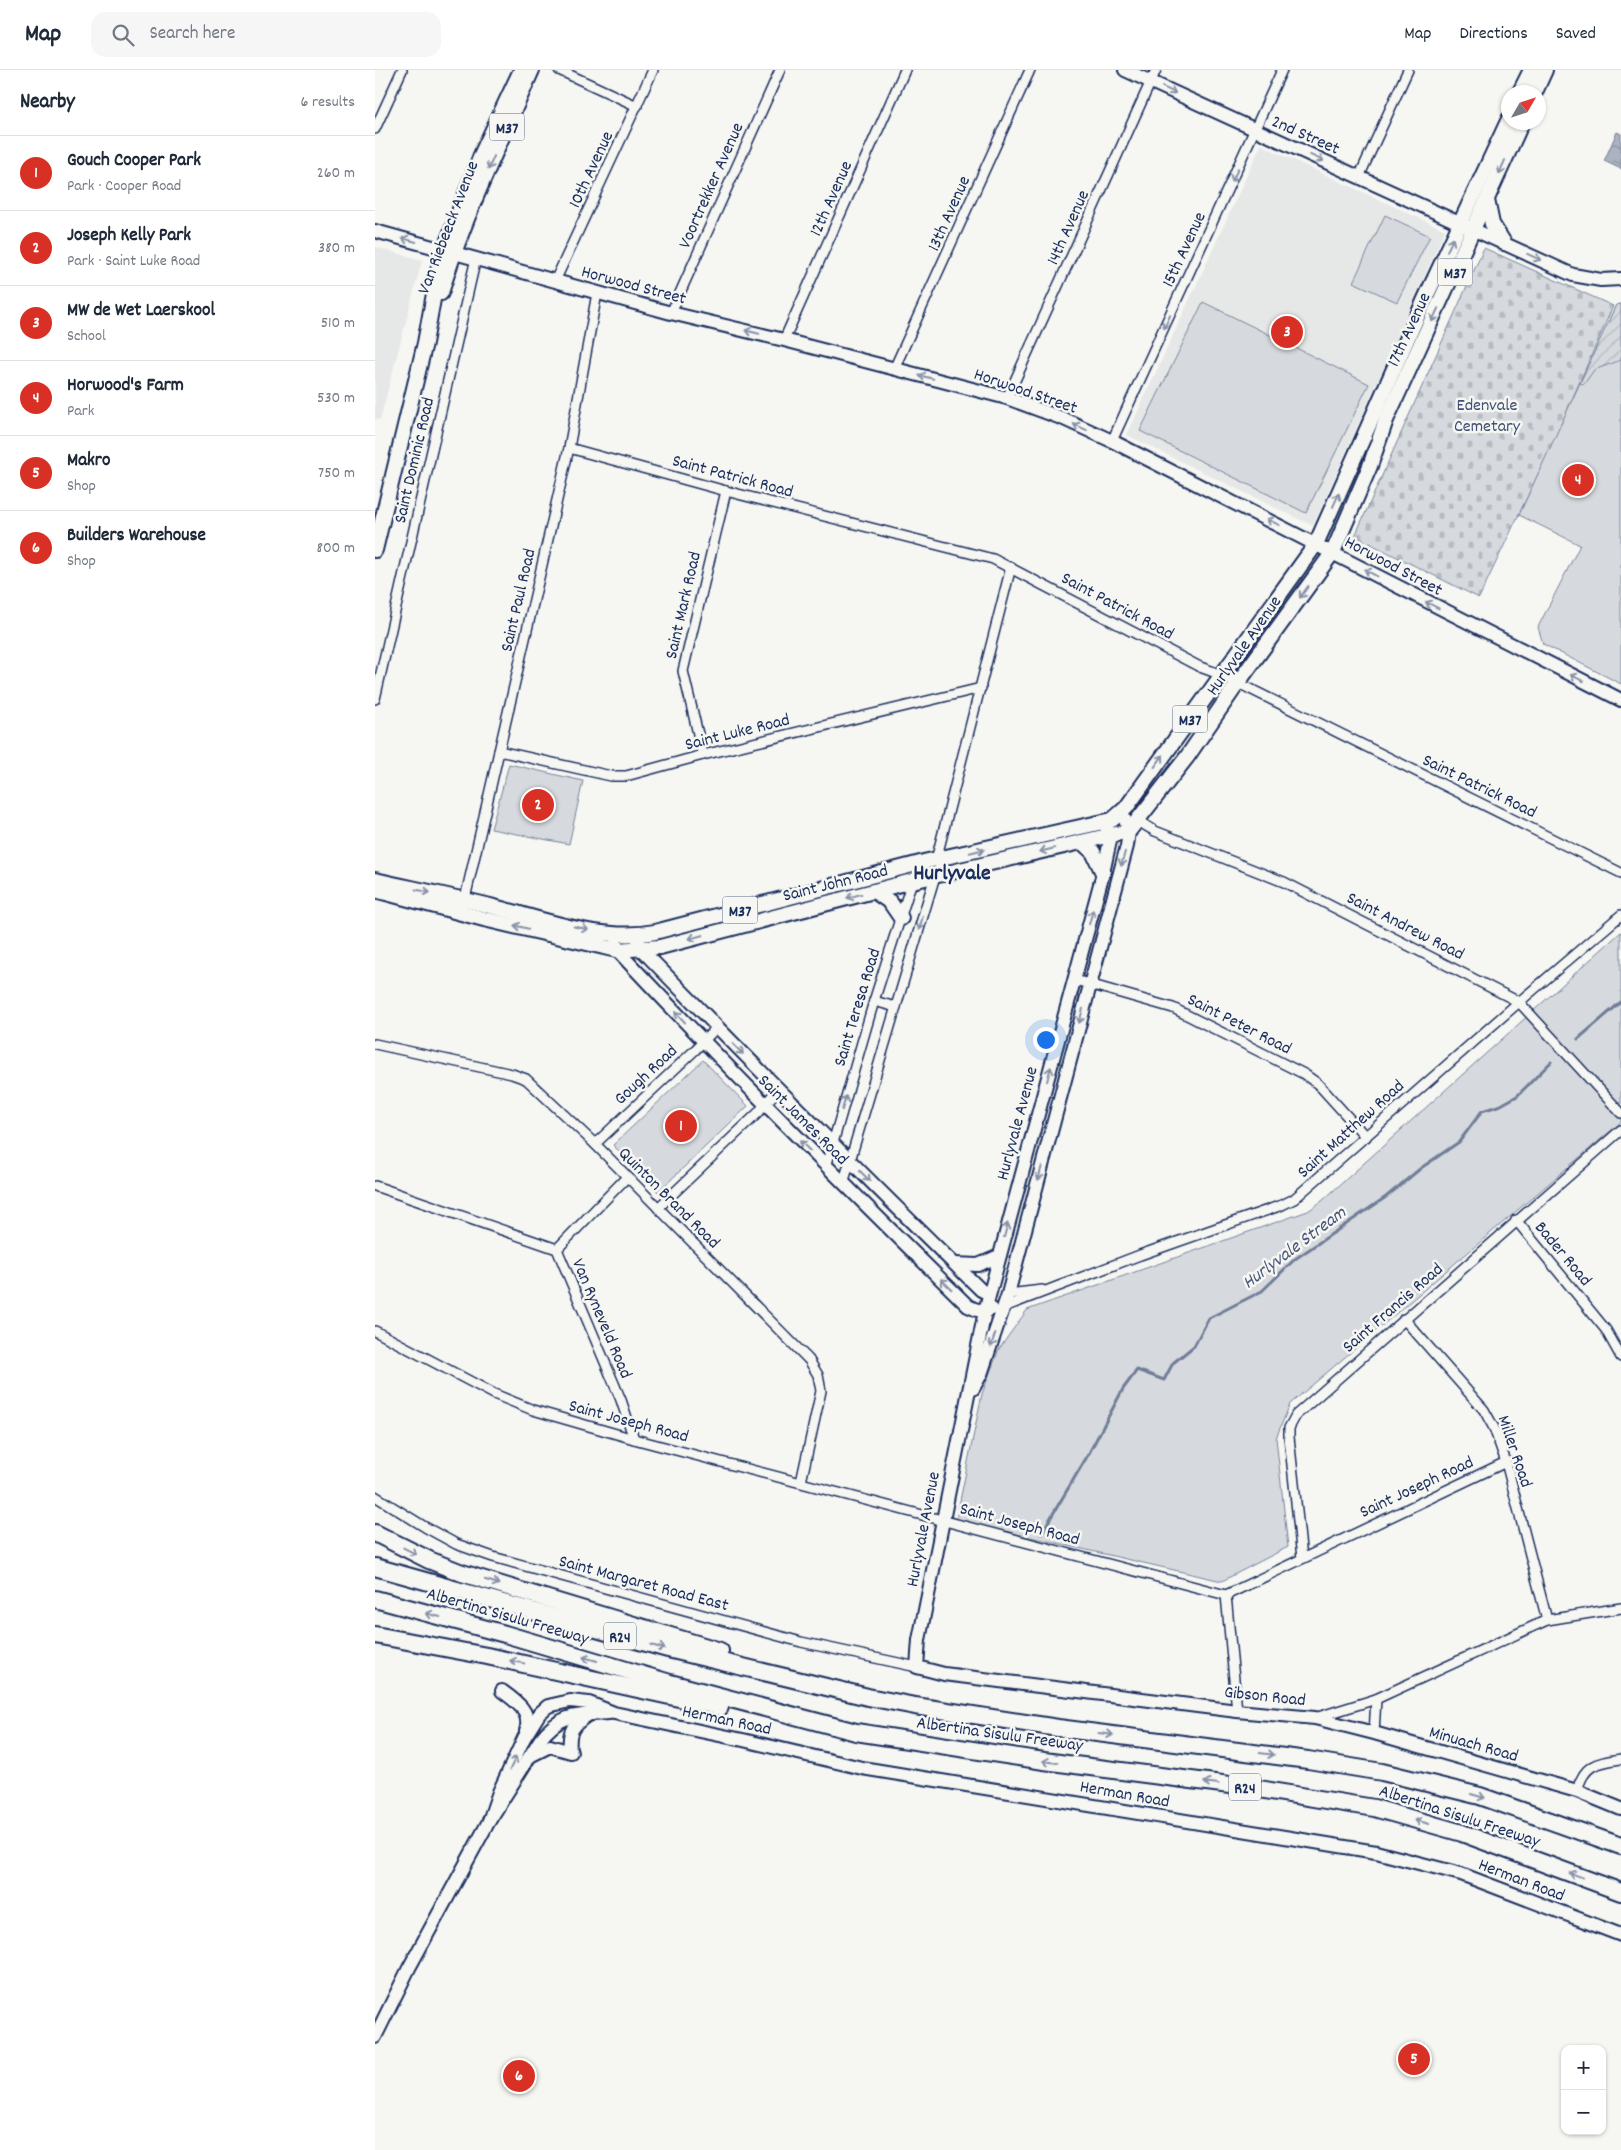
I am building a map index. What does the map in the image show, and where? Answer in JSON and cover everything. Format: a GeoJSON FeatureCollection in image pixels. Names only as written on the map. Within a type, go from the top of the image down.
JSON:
{"type":"FeatureCollection","features":[{"type":"Feature","properties":{"kind":"highway"},"geometry":{"type":"LineString","coordinates":[[375,1533],[429,1560],[462,1573],[868,1697]]}},
{"type":"Feature","properties":{"kind":"highway","name":"R24"},"geometry":{"type":"LineString","coordinates":[[375,1567],[668,1650],[868,1697]]}},
{"type":"Feature","properties":{"kind":"highway","name":"Albertina Sisulu Freeway"},"geometry":{"type":"LineString","coordinates":[[375,1599],[505,1634],[670,1683],[856,1732],[1044,1761],[1253,1788],[1374,1808],[1462,1833],[1621,1892]]}},
{"type":"Feature","properties":{"kind":"highway"},"geometry":{"type":"LineString","coordinates":[[375,1635],[487,1656],[795,1723],[856,1732]]}},
{"type":"Feature","properties":{"kind":"highway","name":"Albertina Sisulu Freeway"},"geometry":{"type":"LineString","coordinates":[[868,1697],[1048,1726],[1308,1760],[1382,1772],[1480,1796],[1621,1846]]}},
{"type":"Feature","properties":{"kind":"main road","name":"Van Riebeeck Avenue"},"geometry":{"type":"LineString","coordinates":[[375,550],[449,250],[521,70]]}},
{"type":"Feature","properties":{"kind":"main road","name":"Van Riebeeck Avenue"},"geometry":{"type":"LineString","coordinates":[[477,181],[532,70]]}},
{"type":"Feature","properties":{"kind":"main road","name":"2nd Street"},"geometry":{"type":"LineString","coordinates":[[1125,70],[1153,76],[1255,130],[1573,275],[1601,280],[1621,279]]}},
{"type":"Feature","properties":{"kind":"main road"},"geometry":{"type":"LineString","coordinates":[[1524,85],[1531,70]]}},
{"type":"Feature","properties":{"kind":"main road"},"geometry":{"type":"LineString","coordinates":[[1538,85],[1545,70]]}},
{"type":"Feature","properties":{"kind":"main road","name":"17th Avenue"},"geometry":{"type":"LineString","coordinates":[[1317,544],[1504,130]]}},
{"type":"Feature","properties":{"kind":"main road","name":"17th Avenue"},"geometry":{"type":"LineString","coordinates":[[1333,552],[1370,466],[1386,420],[1518,130]]}},
{"type":"Feature","properties":{"kind":"main road"},"geometry":{"type":"LineString","coordinates":[[1487,200],[1492,224],[1504,242]]}},
{"type":"Feature","properties":{"kind":"main road","name":"Horwood Street"},"geometry":{"type":"LineString","coordinates":[[375,231],[671,313],[784,340],[1007,398],[1064,419],[1333,552],[1621,700]]}},
{"type":"Feature","properties":{"kind":"main road","name":"Hurlyvale Avenue"},"geometry":{"type":"LineString","coordinates":[[1104,822],[1112,820],[1122,812],[1317,544]]}},
{"type":"Feature","properties":{"kind":"main road","name":"Hurlyvale Avenue"},"geometry":{"type":"LineString","coordinates":[[969,1398],[981,1374],[1008,1294],[1089,984],[1134,826],[1187,757],[1237,684],[1333,552]]}},
{"type":"Feature","properties":{"kind":"main road"},"geometry":{"type":"LineString","coordinates":[[1078,827],[1113,811],[1143,783]]}},
{"type":"Feature","properties":{"kind":"main road"},"geometry":{"type":"LineString","coordinates":[[1122,812],[1134,826]]}},
{"type":"Feature","properties":{"kind":"main road"},"geometry":{"type":"LineString","coordinates":[[1104,822],[1111,836]]}},
{"type":"Feature","properties":{"kind":"main road","name":"Saint John Road"},"geometry":{"type":"LineString","coordinates":[[375,890],[615,935],[636,936],[936,860],[1104,822]]}},
{"type":"Feature","properties":{"kind":"main road","name":"Saint John Road"},"geometry":{"type":"LineString","coordinates":[[375,880],[617,950],[641,949],[659,947],[913,881],[1111,836],[1134,826]]}},
{"type":"Feature","properties":{"kind":"main road","name":"Hurlyvale Avenue"},"geometry":{"type":"LineString","coordinates":[[917,1667],[919,1640],[942,1520],[969,1398],[971,1371],[985,1311],[1075,980],[1111,836]]}},
{"type":"Feature","properties":{"kind":"main road"},"geometry":{"type":"LineString","coordinates":[[1082,842],[1093,852],[1103,873]]}},
{"type":"Feature","properties":{"kind":"main road"},"geometry":{"type":"LineString","coordinates":[[874,891],[890,902],[901,918]]}},
{"type":"Feature","properties":{"kind":"main road"},"geometry":{"type":"LineString","coordinates":[[615,935],[617,950]]}},
{"type":"Feature","properties":{"kind":"main road","name":"Saint James Road"},"geometry":{"type":"LineString","coordinates":[[636,936],[641,949],[778,1089],[981,1290],[989,1294]]}},
{"type":"Feature","properties":{"kind":"main road","name":"Saint James Road"},"geometry":{"type":"LineString","coordinates":[[617,950],[702,1041],[843,1184],[968,1306],[985,1311]]}},
{"type":"Feature","properties":{"kind":"main road"},"geometry":{"type":"LineString","coordinates":[[955,1264],[978,1265],[999,1256]]}},
{"type":"Feature","properties":{"kind":"main road","name":"Saint Matthew Road"},"geometry":{"type":"LineString","coordinates":[[989,1294],[1008,1294]]}},
{"type":"Feature","properties":{"kind":"main road"},"geometry":{"type":"LineString","coordinates":[[968,1306],[981,1330]]}},
{"type":"Feature","properties":{"kind":"main road","name":"Saint Matthew Road"},"geometry":{"type":"LineString","coordinates":[[985,1311],[1004,1307]]}},
{"type":"Feature","properties":{"kind":"main road","name":"Gibson Road"},"geometry":{"type":"LineString","coordinates":[[917,1667],[944,1674],[1315,1718]]}},
{"type":"Feature","properties":{"kind":"main road"},"geometry":{"type":"LineString","coordinates":[[503,1690],[527,1715],[527,1728],[524,1738]]}},
{"type":"Feature","properties":{"kind":"main road","name":"Herman Road"},"geometry":{"type":"LineString","coordinates":[[489,1821],[499,1792],[524,1738],[539,1714],[548,1706],[558,1702],[570,1701],[589,1703],[614,1713],[743,1740],[862,1768],[1376,1852],[1461,1874],[1621,1935]]}},
{"type":"Feature","properties":{"kind":"main road","name":"Herman Road"},"geometry":{"type":"LineString","coordinates":[[375,2037],[409,1968],[489,1821],[548,1729],[570,1715],[614,1713]]}},
{"type":"Feature","properties":{"kind":"main road"},"geometry":{"type":"LineString","coordinates":[[531,1756],[550,1746],[571,1751],[570,1732],[575,1725],[589,1714]]}},
{"type":"Feature","properties":{"kind":"main road","name":"Minuach Road"},"geometry":{"type":"LineString","coordinates":[[1315,1718],[1577,1791],[1621,1809]]}},
{"type":"Feature","properties":{"kind":"street"},"geometry":{"type":"LineString","coordinates":[[375,129],[402,70]]}},
{"type":"Feature","properties":{"kind":"street"},"geometry":{"type":"LineString","coordinates":[[559,70],[637,106]]}},
{"type":"Feature","properties":{"kind":"street","name":"10th Avenue"},"geometry":{"type":"LineString","coordinates":[[555,281],[653,70]]}},
{"type":"Feature","properties":{"kind":"street","name":"Voortrekker Avenue"},"geometry":{"type":"LineString","coordinates":[[671,313],[779,70]]}},
{"type":"Feature","properties":{"kind":"street","name":"12th Avenue"},"geometry":{"type":"LineString","coordinates":[[784,340],[905,70]]}},
{"type":"Feature","properties":{"kind":"street","name":"13th Avenue"},"geometry":{"type":"LineString","coordinates":[[894,369],[1030,70]]}},
{"type":"Feature","properties":{"kind":"street","name":"15th Avenue"},"geometry":{"type":"LineString","coordinates":[[1113,442],[1282,70]]}},
{"type":"Feature","properties":{"kind":"street"},"geometry":{"type":"LineString","coordinates":[[1359,177],[1408,70]]}},
{"type":"Feature","properties":{"kind":"street","name":"14th Avenue"},"geometry":{"type":"LineString","coordinates":[[1007,398],[1153,76]]}},
{"type":"Feature","properties":{"kind":"street","name":"Saint Dominic Road"},"geometry":{"type":"LineString","coordinates":[[375,699],[476,258]]}},
{"type":"Feature","properties":{"kind":"street","name":"Saint Paul Road"},"geometry":{"type":"LineString","coordinates":[[463,906],[569,448],[597,293]]}},
{"type":"Feature","properties":{"kind":"street","name":"Saint Patrick Road"},"geometry":{"type":"LineString","coordinates":[[569,448],[726,491],[987,557],[1011,567],[1201,667],[1222,675],[1621,873]]}},
{"type":"Feature","properties":{"kind":"street","name":"Saint Mark Road"},"geometry":{"type":"LineString","coordinates":[[703,755],[683,671],[726,491]]}},
{"type":"Feature","properties":{"kind":"street","name":"Saint Teresa Road"},"geometry":{"type":"LineString","coordinates":[[826,1167],[874,1001],[913,881],[936,860],[1011,567]]}},
{"type":"Feature","properties":{"kind":"street","name":"Saint Luke Road"},"geometry":{"type":"LineString","coordinates":[[499,751],[622,776],[981,688]]}},
{"type":"Feature","properties":{"kind":"street","name":"Saint Andrew Road"},"geometry":{"type":"LineString","coordinates":[[1134,826],[1155,831],[1284,882],[1519,1002],[1621,1113]]}},
{"type":"Feature","properties":{"kind":"street"},"geometry":{"type":"LineString","coordinates":[[843,1184],[935,876],[936,860]]}},
{"type":"Feature","properties":{"kind":"street","name":"Saint Matthew Road"},"geometry":{"type":"LineString","coordinates":[[1004,1307],[1140,1255],[1282,1206],[1305,1192],[1519,1002],[1621,915]]}},
{"type":"Feature","properties":{"kind":"street","name":"Saint Peter Road"},"geometry":{"type":"LineString","coordinates":[[1075,980],[1173,1008],[1304,1074],[1318,1084],[1366,1137]]}},
{"type":"Feature","properties":{"kind":"street"},"geometry":{"type":"LineString","coordinates":[[874,1001],[896,1008]]}},
{"type":"Feature","properties":{"kind":"street","name":"Gough Road"},"geometry":{"type":"LineString","coordinates":[[595,1144],[717,1027]]}},
{"type":"Feature","properties":{"kind":"street","name":"Quinton Brand Road"},"geometry":{"type":"LineString","coordinates":[[375,1044],[512,1074],[526,1079],[595,1144],[814,1366],[821,1391],[801,1482]]}},
{"type":"Feature","properties":{"kind":"street"},"geometry":{"type":"LineString","coordinates":[[658,1208],[758,1113],[778,1089]]}},
{"type":"Feature","properties":{"kind":"street","name":"Saint Francis Road"},"geometry":{"type":"LineString","coordinates":[[1302,1558],[1289,1437],[1292,1420],[1302,1408],[1621,1130]]}},
{"type":"Feature","properties":{"kind":"street"},"geometry":{"type":"LineString","coordinates":[[557,1249],[627,1178]]}},
{"type":"Feature","properties":{"kind":"street","name":"Van Ryneveld Road"},"geometry":{"type":"LineString","coordinates":[[375,1186],[557,1249],[621,1400],[634,1439]]}},
{"type":"Feature","properties":{"kind":"street","name":"Bader Road"},"geometry":{"type":"LineString","coordinates":[[1516,1220],[1609,1334],[1621,1357]]}},
{"type":"Feature","properties":{"kind":"street","name":"Saint Matthew Road"},"geometry":{"type":"LineString","coordinates":[[1008,1294],[1055,1288]]}},
{"type":"Feature","properties":{"kind":"street","name":"Miller Road"},"geometry":{"type":"LineString","coordinates":[[1404,1319],[1484,1410],[1494,1428],[1506,1462],[1547,1620]]}},
{"type":"Feature","properties":{"kind":"street","name":"Saint Joseph Road"},"geometry":{"type":"LineString","coordinates":[[375,1331],[511,1402],[533,1410],[634,1439],[1226,1595],[1506,1462]]}},
{"type":"Feature","properties":{"kind":"street","name":"Saint Margaret Road East"},"geometry":{"type":"LineString","coordinates":[[375,1496],[456,1544],[493,1557],[801,1642],[917,1667]]}},
{"type":"Feature","properties":{"kind":"street"},"geometry":{"type":"LineString","coordinates":[[1226,1595],[1237,1710]]}},
{"type":"Feature","properties":{"kind":"street","name":"Gibson Road"},"geometry":{"type":"LineString","coordinates":[[1315,1718],[1376,1699],[1547,1620],[1621,1608]]}},
{"type":"Feature","properties":{"kind":"street"},"geometry":{"type":"LineString","coordinates":[[1374,1733],[1376,1699]]}},
{"type":"Feature","properties":{"kind":"street"},"geometry":{"type":"LineString","coordinates":[[1577,1791],[1580,1779],[1591,1766],[1599,1762],[1621,1759]]}},
{"type":"Feature","properties":{"kind":"shaded area"},"geometry":{"type":"Polygon","coordinates":[[[1261,145],[1445,230],[1313,526],[1127,435],[1261,145]]]}},
{"type":"Feature","properties":{"kind":"shaded area"},"geometry":{"type":"Polygon","coordinates":[[[375,247],[422,260],[380,420],[375,419],[375,247]]]}},
{"type":"Feature","properties":{"kind":"green space"},"geometry":{"type":"Polygon","coordinates":[[[1385,215],[1430,236],[1397,302],[1353,282],[1385,215]]]}},
{"type":"Feature","properties":{"kind":"green space","name":"Edenvale Cemetary"},"geometry":{"type":"Polygon","coordinates":[[[1484,248],[1613,306],[1552,445],[1479,598],[1355,536],[1484,248]]]}},
{"type":"Feature","properties":{"kind":"green space"},"geometry":{"type":"Polygon","coordinates":[[[1203,302],[1369,384],[1306,513],[1140,431],[1203,302]]]}},
{"type":"Feature","properties":{"kind":"green space"},"geometry":{"type":"Polygon","coordinates":[[[1621,304],[1621,684],[1543,644],[1538,627],[1580,545],[1519,515],[1616,305],[1621,304]]]}},
{"type":"Feature","properties":{"kind":"green space"},"geometry":{"type":"Polygon","coordinates":[[[1621,304],[1621,360],[1594,370],[1584,384],[1580,383],[1616,305],[1621,304]]]}},
{"type":"Feature","properties":{"kind":"green space"},"geometry":{"type":"Polygon","coordinates":[[[509,764],[583,781],[569,844],[491,829],[509,764]]]}},
{"type":"Feature","properties":{"kind":"green space"},"geometry":{"type":"Polygon","coordinates":[[[1621,932],[1621,1122],[1290,1404],[1276,1438],[1288,1547],[1222,1581],[956,1520],[982,1394],[999,1349],[1027,1310],[1308,1211],[1322,1201],[1621,932]]]}},
{"type":"Feature","properties":{"kind":"green space"},"geometry":{"type":"Polygon","coordinates":[[[703,1060],[748,1106],[658,1192],[613,1145],[703,1060]]]}},
{"type":"Feature","properties":{"kind":"water"},"geometry":{"type":"Polygon","coordinates":[[[1617,132],[1621,134],[1621,169],[1604,161],[1617,132]]]}},
{"type":"Feature","properties":{"kind":"waterway","name":"Hurlyvale Stream"},"geometry":{"type":"LineString","coordinates":[[1578,1039],[1621,1002]]}},
{"type":"Feature","properties":{"kind":"waterway","name":"Hurlyvale Stream"},"geometry":{"type":"LineString","coordinates":[[1041,1534],[1088,1455],[1123,1389],[1137,1370],[1164,1380],[1173,1363],[1194,1346],[1209,1318],[1262,1291],[1295,1259],[1386,1197],[1421,1168],[1459,1142],[1482,1111],[1501,1105],[1517,1096],[1551,1062]]}},
{"type":"Feature","properties":{"kind":"place","name":"MW de Wet Laerskool"},"geometry":{"type":"Point","coordinates":[1287,332]}},
{"type":"Feature","properties":{"kind":"place","name":"Horwood's Farm"},"geometry":{"type":"Point","coordinates":[1578,480]}},
{"type":"Feature","properties":{"kind":"place","name":"Joseph Kelly Park"},"geometry":{"type":"Point","coordinates":[538,805]}},
{"type":"Feature","properties":{"kind":"place","name":"Gouch Cooper Park"},"geometry":{"type":"Point","coordinates":[681,1126]}},
{"type":"Feature","properties":{"kind":"place","name":"Makro"},"geometry":{"type":"Point","coordinates":[1414,2059]}},
{"type":"Feature","properties":{"kind":"place","name":"Builders Warehouse"},"geometry":{"type":"Point","coordinates":[519,2076]}},
{"type":"Feature","properties":{"kind":"district","name":"Hurlyvale"},"geometry":{"type":"Point","coordinates":[952,871]}}]}
